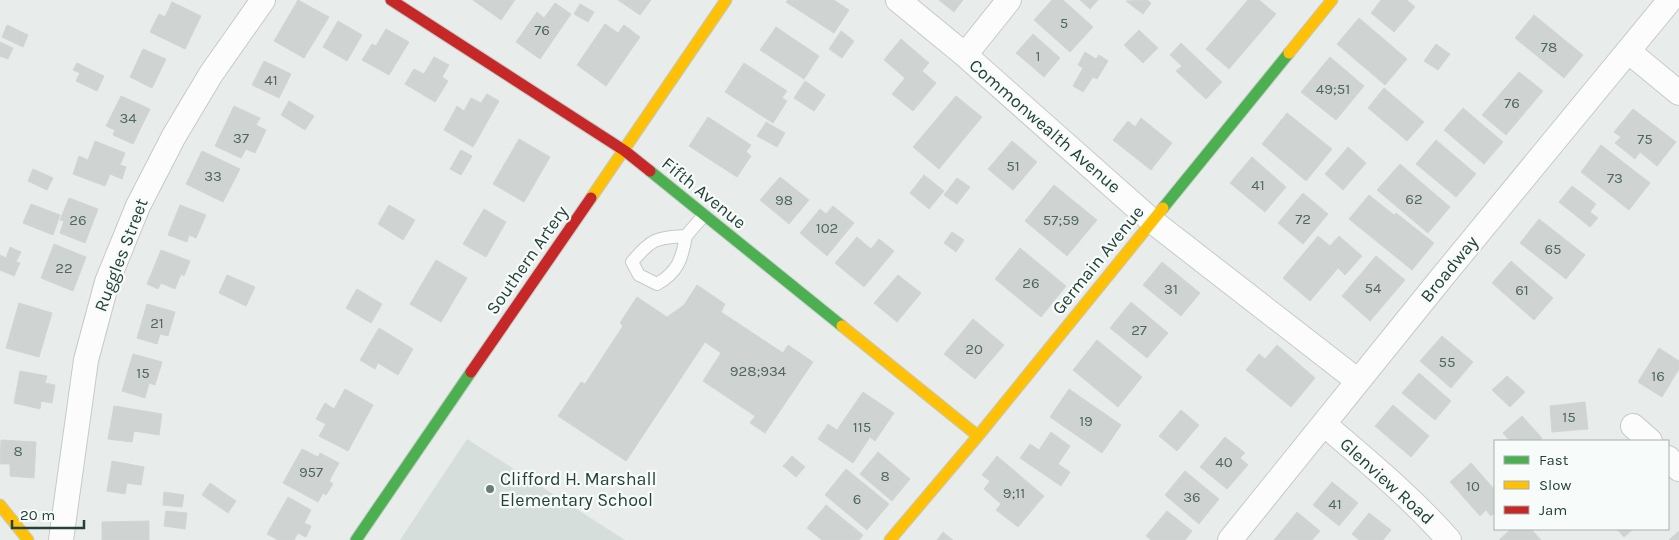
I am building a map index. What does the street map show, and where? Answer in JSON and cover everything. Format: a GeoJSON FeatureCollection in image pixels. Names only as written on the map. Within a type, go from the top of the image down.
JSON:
{"type":"FeatureCollection","features":[{"type":"Feature","properties":{"kind":"street","name":"Ruggles Street"},"geometry":{"type":"LineString","coordinates":[[61,540],[86,360],[107,282],[138,206],[174,136],[211,74],[263,0]]}},
{"type":"Feature","properties":{"kind":"street","name":"Fifth Avenue"},"geometry":{"type":"LineString","coordinates":[[391,0],[624,151],[978,436]]}},
{"type":"Feature","properties":{"kind":"street","name":"Southern Artery"},"geometry":{"type":"LineString","coordinates":[[356,540],[726,0]]}},
{"type":"Feature","properties":{"kind":"street","name":"Commonwealth Avenue"},"geometry":{"type":"LineString","coordinates":[[898,0],[965,55],[1152,221],[1358,382]]}},
{"type":"Feature","properties":{"kind":"street"},"geometry":{"type":"LineString","coordinates":[[965,55],[1009,0]]}},
{"type":"Feature","properties":{"kind":"street","name":"Germain Avenue"},"geometry":{"type":"LineString","coordinates":[[890,540],[978,436],[1332,0]]}},
{"type":"Feature","properties":{"kind":"street","name":"Broadway"},"geometry":{"type":"LineString","coordinates":[[1230,540],[1670,0]]}},
{"type":"Feature","properties":{"kind":"street"},"geometry":{"type":"LineString","coordinates":[[1628,51],[1679,93]]}},
{"type":"Feature","properties":{"kind":"street","name":"Glenview Road"},"geometry":{"type":"LineString","coordinates":[[1324,424],[1400,490],[1429,517],[1449,540]]}},
{"type":"Feature","properties":{"kind":"street"},"geometry":{"type":"LineString","coordinates":[[1669,459],[1679,469]]}},
{"type":"Feature","properties":{"kind":"street"},"geometry":{"type":"LineString","coordinates":[[0,505],[28,540]]}},
{"type":"Feature","properties":{"kind":"lane"},"geometry":{"type":"LineString","coordinates":[[686,236],[663,237],[646,245],[632,262],[639,275],[657,284],[669,277],[682,256],[686,236],[704,215]]}},
{"type":"Feature","properties":{"kind":"shaded area","name":"Clifford H. Marshall Elementary School"},"geometry":{"type":"Polygon","coordinates":[[[467,439],[625,540],[400,540],[467,439]]]}},
{"type":"Feature","properties":{"kind":"building"},"geometry":{"type":"Polygon","coordinates":[[[298,0],[329,17],[304,58],[274,41],[298,0]]]}},
{"type":"Feature","properties":{"kind":"building"},"geometry":{"type":"Polygon","coordinates":[[[473,0],[515,0],[501,20],[473,0]]]}},
{"type":"Feature","properties":{"kind":"building"},"geometry":{"type":"Polygon","coordinates":[[[618,0],[651,0],[640,15],[618,0]]]}},
{"type":"Feature","properties":{"kind":"building"},"geometry":{"type":"Polygon","coordinates":[[[788,0],[834,0],[849,10],[834,33],[786,2],[788,0]]]}},
{"type":"Feature","properties":{"kind":"building"},"geometry":{"type":"Polygon","coordinates":[[[939,0],[963,0],[954,12],[939,0]]]}},
{"type":"Feature","properties":{"kind":"building"},"geometry":{"type":"Polygon","coordinates":[[[1052,0],[1063,0],[1093,27],[1070,52],[1034,20],[1052,0]]]}},
{"type":"Feature","properties":{"kind":"building"},"geometry":{"type":"Polygon","coordinates":[[[1080,0],[1098,0],[1090,9],[1080,0]]]}},
{"type":"Feature","properties":{"kind":"building"},"geometry":{"type":"Polygon","coordinates":[[[1147,0],[1151,3],[1143,14],[1126,1],[1147,0]]]}},
{"type":"Feature","properties":{"kind":"building"},"geometry":{"type":"Polygon","coordinates":[[[1248,0],[1259,0],[1276,14],[1229,69],[1206,49],[1248,0]]]}},
{"type":"Feature","properties":{"kind":"building"},"geometry":{"type":"Polygon","coordinates":[[[1381,0],[1407,0],[1415,7],[1394,32],[1371,13],[1381,0]]]}},
{"type":"Feature","properties":{"kind":"building"},"geometry":{"type":"Polygon","coordinates":[[[172,2],[201,16],[185,49],[150,32],[159,14],[165,17],[172,2]]]}},
{"type":"Feature","properties":{"kind":"building"},"geometry":{"type":"Polygon","coordinates":[[[555,3],[571,14],[540,59],[516,42],[537,12],[544,18],[555,3]]]}},
{"type":"Feature","properties":{"kind":"building"},"geometry":{"type":"Polygon","coordinates":[[[580,4],[594,12],[588,22],[574,14],[580,4]]]}},
{"type":"Feature","properties":{"kind":"building"},"geometry":{"type":"Polygon","coordinates":[[[1534,15],[1583,55],[1564,78],[1515,38],[1534,15]]]}},
{"type":"Feature","properties":{"kind":"building"},"geometry":{"type":"Polygon","coordinates":[[[1359,18],[1407,59],[1385,85],[1337,44],[1359,18]]]}},
{"type":"Feature","properties":{"kind":"building"},"geometry":{"type":"Polygon","coordinates":[[[338,21],[362,35],[347,61],[323,47],[338,21]]]}},
{"type":"Feature","properties":{"kind":"building"},"geometry":{"type":"Polygon","coordinates":[[[605,24],[618,33],[624,25],[640,37],[606,86],[577,65],[605,24]]]}},
{"type":"Feature","properties":{"kind":"building"},"geometry":{"type":"Polygon","coordinates":[[[7,25],[28,35],[23,47],[2,37],[7,25]]]}},
{"type":"Feature","properties":{"kind":"building"},"geometry":{"type":"Polygon","coordinates":[[[776,27],[819,56],[804,79],[760,50],[776,27]]]}},
{"type":"Feature","properties":{"kind":"building"},"geometry":{"type":"Polygon","coordinates":[[[386,29],[409,42],[389,75],[362,60],[372,44],[376,46],[386,29]]]}},
{"type":"Feature","properties":{"kind":"building"},"geometry":{"type":"Polygon","coordinates":[[[1139,30],[1158,48],[1143,63],[1124,45],[1139,30]]]}},
{"type":"Feature","properties":{"kind":"building"},"geometry":{"type":"Polygon","coordinates":[[[841,31],[854,41],[842,58],[829,49],[841,31]]]}},
{"type":"Feature","properties":{"kind":"building"},"geometry":{"type":"Polygon","coordinates":[[[1033,34],[1060,58],[1044,77],[1016,53],[1033,34]]]}},
{"type":"Feature","properties":{"kind":"building"},"geometry":{"type":"Polygon","coordinates":[[[901,39],[929,63],[922,71],[936,83],[913,111],[892,94],[905,78],[884,60],[901,39]]]}},
{"type":"Feature","properties":{"kind":"building"},"geometry":{"type":"Polygon","coordinates":[[[0,42],[13,48],[8,59],[0,56],[0,42]]]}},
{"type":"Feature","properties":{"kind":"building"},"geometry":{"type":"Polygon","coordinates":[[[1181,43],[1222,82],[1206,99],[1176,71],[1182,66],[1170,55],[1181,43]]]}},
{"type":"Feature","properties":{"kind":"building"},"geometry":{"type":"Polygon","coordinates":[[[1436,44],[1450,54],[1438,70],[1424,61],[1436,44]]]}},
{"type":"Feature","properties":{"kind":"building"},"geometry":{"type":"Polygon","coordinates":[[[143,49],[166,59],[152,88],[130,77],[143,49]]]}},
{"type":"Feature","properties":{"kind":"building"},"geometry":{"type":"Polygon","coordinates":[[[1085,52],[1096,59],[1099,55],[1108,61],[1097,79],[1093,77],[1083,92],[1073,86],[1083,68],[1078,65],[1085,52]]]}},
{"type":"Feature","properties":{"kind":"building"},"geometry":{"type":"Polygon","coordinates":[[[434,57],[449,65],[442,77],[448,81],[435,102],[405,84],[414,69],[424,74],[434,57]]]}},
{"type":"Feature","properties":{"kind":"building"},"geometry":{"type":"Polygon","coordinates":[[[1330,57],[1364,86],[1336,120],[1301,92],[1330,57]]]}},
{"type":"Feature","properties":{"kind":"building"},"geometry":{"type":"Polygon","coordinates":[[[264,61],[291,74],[279,98],[252,85],[264,61]]]}},
{"type":"Feature","properties":{"kind":"building"},"geometry":{"type":"Polygon","coordinates":[[[77,63],[104,76],[97,91],[76,81],[80,73],[73,70],[77,63]]]}},
{"type":"Feature","properties":{"kind":"building"},"geometry":{"type":"Polygon","coordinates":[[[744,63],[787,91],[782,98],[787,101],[773,123],[725,92],[744,63]]]}},
{"type":"Feature","properties":{"kind":"building"},"geometry":{"type":"Polygon","coordinates":[[[1519,72],[1543,91],[1506,135],[1482,115],[1519,72]]]}},
{"type":"Feature","properties":{"kind":"building"},"geometry":{"type":"Polygon","coordinates":[[[805,81],[825,95],[814,111],[794,98],[805,81]]]}},
{"type":"Feature","properties":{"kind":"building"},"geometry":{"type":"Polygon","coordinates":[[[1384,88],[1424,122],[1407,141],[1368,108],[1384,88]]]}},
{"type":"Feature","properties":{"kind":"building"},"geometry":{"type":"Polygon","coordinates":[[[487,94],[499,101],[473,147],[444,130],[457,106],[464,111],[471,98],[481,103],[487,94]]]}},
{"type":"Feature","properties":{"kind":"building"},"geometry":{"type":"Polygon","coordinates":[[[121,96],[150,109],[133,144],[113,135],[115,130],[106,126],[121,96]]]}},
{"type":"Feature","properties":{"kind":"building"},"geometry":{"type":"Polygon","coordinates":[[[956,96],[982,117],[939,169],[913,147],[956,96]]]}},
{"type":"Feature","properties":{"kind":"building"},"geometry":{"type":"Polygon","coordinates":[[[289,101],[314,116],[305,130],[281,115],[289,101]]]}},
{"type":"Feature","properties":{"kind":"building"},"geometry":{"type":"Polygon","coordinates":[[[234,106],[260,118],[256,125],[266,130],[255,153],[246,149],[241,158],[215,146],[234,106]]]}},
{"type":"Feature","properties":{"kind":"building"},"geometry":{"type":"Polygon","coordinates":[[[1463,108],[1503,142],[1484,164],[1444,130],[1463,108]]]}},
{"type":"Feature","properties":{"kind":"building"},"geometry":{"type":"Polygon","coordinates":[[[1633,109],[1676,142],[1657,166],[1640,152],[1635,159],[1615,143],[1621,137],[1614,132],[1633,109]]]}},
{"type":"Feature","properties":{"kind":"building"},"geometry":{"type":"Polygon","coordinates":[[[1287,113],[1332,149],[1306,181],[1262,144],[1287,113]]]}},
{"type":"Feature","properties":{"kind":"building"},"geometry":{"type":"Polygon","coordinates":[[[708,117],[751,145],[746,152],[751,156],[737,177],[689,146],[708,117]]]}},
{"type":"Feature","properties":{"kind":"building"},"geometry":{"type":"Polygon","coordinates":[[[1141,118],[1172,143],[1151,170],[1113,140],[1128,121],[1135,127],[1141,118]]]}},
{"type":"Feature","properties":{"kind":"building"},"geometry":{"type":"Polygon","coordinates":[[[766,122],[785,133],[777,147],[757,136],[766,122]]]}},
{"type":"Feature","properties":{"kind":"building"},"geometry":{"type":"Polygon","coordinates":[[[519,139],[550,157],[524,202],[493,184],[519,139]]]}},
{"type":"Feature","properties":{"kind":"building"},"geometry":{"type":"Polygon","coordinates":[[[1436,140],[1476,174],[1456,197],[1416,164],[1436,140]]]}},
{"type":"Feature","properties":{"kind":"building"},"geometry":{"type":"Polygon","coordinates":[[[95,141],[125,153],[120,165],[126,167],[122,179],[110,174],[105,186],[73,174],[79,156],[88,160],[95,141]]]}},
{"type":"Feature","properties":{"kind":"building"},"geometry":{"type":"Polygon","coordinates":[[[1012,141],[1037,162],[1013,190],[988,169],[1012,141]]]}},
{"type":"Feature","properties":{"kind":"building"},"geometry":{"type":"Polygon","coordinates":[[[1601,145],[1650,183],[1629,210],[1581,172],[1601,145]]]}},
{"type":"Feature","properties":{"kind":"building"},"geometry":{"type":"Polygon","coordinates":[[[1348,147],[1366,163],[1343,190],[1325,174],[1348,147]]]}},
{"type":"Feature","properties":{"kind":"building"},"geometry":{"type":"Polygon","coordinates":[[[461,150],[472,156],[461,175],[450,169],[461,150]]]}},
{"type":"Feature","properties":{"kind":"building"},"geometry":{"type":"Polygon","coordinates":[[[202,151],[240,169],[223,202],[186,184],[202,151]]]}},
{"type":"Feature","properties":{"kind":"building"},"geometry":{"type":"Polygon","coordinates":[[[1252,157],[1286,187],[1265,212],[1230,183],[1252,157]]]}},
{"type":"Feature","properties":{"kind":"building"},"geometry":{"type":"Polygon","coordinates":[[[1400,164],[1450,207],[1428,233],[1377,190],[1400,164]]]}},
{"type":"Feature","properties":{"kind":"building"},"geometry":{"type":"Polygon","coordinates":[[[33,169],[53,178],[47,190],[28,181],[33,169]]]}},
{"type":"Feature","properties":{"kind":"building"},"geometry":{"type":"Polygon","coordinates":[[[924,175],[944,191],[929,209],[910,193],[924,175]]]}},
{"type":"Feature","properties":{"kind":"building"},"geometry":{"type":"Polygon","coordinates":[[[780,177],[809,200],[789,224],[760,200],[780,177]]]}},
{"type":"Feature","properties":{"kind":"building"},"geometry":{"type":"Polygon","coordinates":[[[957,178],[970,187],[957,204],[944,195],[957,178]]]}},
{"type":"Feature","properties":{"kind":"building"},"geometry":{"type":"Polygon","coordinates":[[[1054,185],[1097,220],[1067,256],[1025,221],[1054,185]]]}},
{"type":"Feature","properties":{"kind":"building"},"geometry":{"type":"Polygon","coordinates":[[[1572,186],[1596,204],[1590,212],[1598,218],[1590,227],[1559,202],[1572,186]]]}},
{"type":"Feature","properties":{"kind":"building"},"geometry":{"type":"Polygon","coordinates":[[[1303,193],[1328,214],[1303,244],[1278,223],[1303,193]]]}},
{"type":"Feature","properties":{"kind":"building"},"geometry":{"type":"Polygon","coordinates":[[[1369,195],[1394,215],[1396,213],[1434,243],[1412,270],[1349,219],[1369,195]]]}},
{"type":"Feature","properties":{"kind":"building"},"geometry":{"type":"Polygon","coordinates":[[[69,198],[98,209],[85,243],[60,233],[64,221],[60,220],[69,198]]]}},
{"type":"Feature","properties":{"kind":"building"},"geometry":{"type":"Polygon","coordinates":[[[31,204],[60,215],[53,235],[23,223],[31,204]]]}},
{"type":"Feature","properties":{"kind":"building"},"geometry":{"type":"Polygon","coordinates":[[[180,205],[206,215],[196,238],[189,235],[187,242],[168,235],[180,205]]]}},
{"type":"Feature","properties":{"kind":"building"},"geometry":{"type":"Polygon","coordinates":[[[389,205],[415,220],[403,240],[378,224],[389,205]]]}},
{"type":"Feature","properties":{"kind":"building"},"geometry":{"type":"Polygon","coordinates":[[[833,206],[854,223],[827,256],[800,233],[820,209],[826,214],[833,206]]]}},
{"type":"Feature","properties":{"kind":"building"},"geometry":{"type":"Polygon","coordinates":[[[484,209],[506,222],[486,257],[463,244],[484,209]]]}},
{"type":"Feature","properties":{"kind":"building"},"geometry":{"type":"Polygon","coordinates":[[[1539,219],[1585,255],[1566,279],[1520,243],[1539,219]]]}},
{"type":"Feature","properties":{"kind":"building"},"geometry":{"type":"Polygon","coordinates":[[[952,232],[964,240],[956,252],[944,243],[952,232]]]}},
{"type":"Feature","properties":{"kind":"building"},"geometry":{"type":"Polygon","coordinates":[[[1318,236],[1330,246],[1339,236],[1362,256],[1345,275],[1338,268],[1310,301],[1283,278],[1318,236]]]}},
{"type":"Feature","properties":{"kind":"building"},"geometry":{"type":"Polygon","coordinates":[[[857,237],[871,249],[879,239],[894,251],[864,287],[835,263],[857,237]]]}},
{"type":"Feature","properties":{"kind":"building"},"geometry":{"type":"Polygon","coordinates":[[[54,244],[86,257],[73,291],[41,278],[54,244]]]}},
{"type":"Feature","properties":{"kind":"building"},"geometry":{"type":"Polygon","coordinates":[[[10,247],[21,252],[16,262],[20,263],[14,276],[0,270],[0,255],[6,258],[10,247]]]}},
{"type":"Feature","properties":{"kind":"building"},"geometry":{"type":"Polygon","coordinates":[[[1020,248],[1066,286],[1041,317],[995,279],[1020,248]]]}},
{"type":"Feature","properties":{"kind":"building"},"geometry":{"type":"Polygon","coordinates":[[[161,250],[190,261],[184,276],[181,274],[175,289],[161,283],[158,289],[147,284],[161,250]]]}},
{"type":"Feature","properties":{"kind":"building"},"geometry":{"type":"Polygon","coordinates":[[[1376,256],[1405,280],[1370,321],[1342,296],[1376,256]]]}},
{"type":"Feature","properties":{"kind":"building"},"geometry":{"type":"Polygon","coordinates":[[[436,260],[467,278],[441,322],[410,304],[436,260]]]}},
{"type":"Feature","properties":{"kind":"building"},"geometry":{"type":"Polygon","coordinates":[[[1511,261],[1553,298],[1534,320],[1492,283],[1511,261]]]}},
{"type":"Feature","properties":{"kind":"building"},"geometry":{"type":"Polygon","coordinates":[[[1162,262],[1200,293],[1181,316],[1143,285],[1162,262]]]}},
{"type":"Feature","properties":{"kind":"building"},"geometry":{"type":"Polygon","coordinates":[[[227,275],[255,287],[246,306],[219,293],[227,275]]]}},
{"type":"Feature","properties":{"kind":"building"},"geometry":{"type":"Polygon","coordinates":[[[898,275],[921,293],[897,322],[874,303],[898,275]]]}},
{"type":"Feature","properties":{"kind":"building"},"geometry":{"type":"Polygon","coordinates":[[[697,285],[725,304],[721,312],[783,353],[788,345],[813,362],[765,433],[750,423],[755,416],[703,381],[721,353],[705,342],[626,461],[558,416],[581,382],[585,384],[623,326],[620,323],[637,297],[667,317],[684,305],[697,285]]]}},
{"type":"Feature","properties":{"kind":"building"},"geometry":{"type":"Polygon","coordinates":[[[357,289],[382,304],[371,323],[346,308],[357,289]]]}},
{"type":"Feature","properties":{"kind":"building"},"geometry":{"type":"Polygon","coordinates":[[[1131,302],[1168,333],[1147,358],[1110,328],[1131,302]]]}},
{"type":"Feature","properties":{"kind":"building"},"geometry":{"type":"Polygon","coordinates":[[[19,303],[52,313],[39,357],[6,348],[19,303]]]}},
{"type":"Feature","properties":{"kind":"building"},"geometry":{"type":"Polygon","coordinates":[[[147,304],[175,312],[168,336],[160,334],[157,344],[137,338],[147,304]]]}},
{"type":"Feature","properties":{"kind":"building"},"geometry":{"type":"Polygon","coordinates":[[[973,319],[1004,345],[975,379],[944,354],[973,319]]]}},
{"type":"Feature","properties":{"kind":"building"},"geometry":{"type":"Polygon","coordinates":[[[379,328],[413,349],[398,375],[378,363],[375,369],[360,360],[379,328]]]}},
{"type":"Feature","properties":{"kind":"building"},"geometry":{"type":"Polygon","coordinates":[[[1442,336],[1473,362],[1451,388],[1420,361],[1442,336]]]}},
{"type":"Feature","properties":{"kind":"building"},"geometry":{"type":"Polygon","coordinates":[[[1097,340],[1142,377],[1118,407],[1073,370],[1097,340]]]}},
{"type":"Feature","properties":{"kind":"building"},"geometry":{"type":"Polygon","coordinates":[[[1277,345],[1315,378],[1291,407],[1246,370],[1259,354],[1265,359],[1277,345]]]}},
{"type":"Feature","properties":{"kind":"building"},"geometry":{"type":"Polygon","coordinates":[[[1659,348],[1679,361],[1679,369],[1662,397],[1638,382],[1659,348]]]}},
{"type":"Feature","properties":{"kind":"building"},"geometry":{"type":"Polygon","coordinates":[[[133,354],[162,362],[155,385],[149,383],[145,398],[122,391],[133,354]]]}},
{"type":"Feature","properties":{"kind":"building"},"geometry":{"type":"Polygon","coordinates":[[[20,371],[47,376],[45,383],[55,385],[52,403],[41,401],[40,409],[14,403],[20,371]]]}},
{"type":"Feature","properties":{"kind":"building"},"geometry":{"type":"Polygon","coordinates":[[[1419,373],[1451,401],[1435,420],[1402,393],[1419,373]]]}},
{"type":"Feature","properties":{"kind":"building"},"geometry":{"type":"Polygon","coordinates":[[[1507,376],[1525,392],[1510,407],[1492,390],[1507,376]]]}},
{"type":"Feature","properties":{"kind":"building"},"geometry":{"type":"Polygon","coordinates":[[[345,389],[373,405],[348,451],[319,436],[326,424],[316,419],[325,403],[334,409],[345,389]]]}},
{"type":"Feature","properties":{"kind":"building"},"geometry":{"type":"Polygon","coordinates":[[[1069,389],[1121,425],[1102,453],[1050,417],[1069,389]]]}},
{"type":"Feature","properties":{"kind":"building"},"geometry":{"type":"Polygon","coordinates":[[[863,392],[894,413],[875,441],[870,437],[853,463],[818,439],[828,424],[837,430],[863,392]]]}},
{"type":"Feature","properties":{"kind":"building"},"geometry":{"type":"Polygon","coordinates":[[[1585,402],[1588,429],[1552,432],[1550,406],[1585,402]]]}},
{"type":"Feature","properties":{"kind":"building"},"geometry":{"type":"Polygon","coordinates":[[[1393,405],[1429,436],[1411,457],[1375,426],[1393,405]]]}},
{"type":"Feature","properties":{"kind":"building"},"geometry":{"type":"Polygon","coordinates":[[[114,406],[162,414],[159,435],[134,431],[132,442],[108,439],[114,406]]]}},
{"type":"Feature","properties":{"kind":"building"},"geometry":{"type":"Polygon","coordinates":[[[1181,410],[1199,425],[1177,451],[1159,436],[1181,410]]]}},
{"type":"Feature","properties":{"kind":"building"},"geometry":{"type":"Polygon","coordinates":[[[1522,416],[1542,438],[1540,440],[1509,440],[1503,433],[1522,416]]]}},
{"type":"Feature","properties":{"kind":"building"},"geometry":{"type":"Polygon","coordinates":[[[1051,432],[1070,446],[1058,464],[1070,472],[1061,486],[1020,458],[1030,444],[1039,450],[1051,432]]]}},
{"type":"Feature","properties":{"kind":"building"},"geometry":{"type":"Polygon","coordinates":[[[1225,437],[1245,453],[1240,458],[1248,465],[1227,489],[1200,467],[1225,437]]]}},
{"type":"Feature","properties":{"kind":"building"},"geometry":{"type":"Polygon","coordinates":[[[1,440],[36,442],[34,478],[10,476],[10,464],[0,464],[1,440]]]}},
{"type":"Feature","properties":{"kind":"building"},"geometry":{"type":"Polygon","coordinates":[[[302,449],[318,457],[320,453],[339,463],[329,481],[333,484],[326,495],[323,493],[318,502],[283,483],[302,449]]]}},
{"type":"Feature","properties":{"kind":"building"},"geometry":{"type":"Polygon","coordinates":[[[878,452],[910,479],[892,501],[860,474],[878,452]]]}},
{"type":"Feature","properties":{"kind":"building"},"geometry":{"type":"Polygon","coordinates":[[[792,456],[805,467],[796,477],[783,466],[792,456]]]}},
{"type":"Feature","properties":{"kind":"building"},"geometry":{"type":"Polygon","coordinates":[[[997,456],[1044,496],[1018,527],[996,510],[1001,504],[984,489],[990,481],[982,475],[997,456]]]}},
{"type":"Feature","properties":{"kind":"building"},"geometry":{"type":"Polygon","coordinates":[[[112,461],[144,467],[141,485],[127,483],[125,494],[107,491],[112,461]]]}},
{"type":"Feature","properties":{"kind":"building"},"geometry":{"type":"Polygon","coordinates":[[[1471,463],[1494,489],[1494,513],[1491,516],[1486,510],[1480,516],[1450,482],[1471,463]]]}},
{"type":"Feature","properties":{"kind":"building"},"geometry":{"type":"Polygon","coordinates":[[[846,469],[889,504],[867,530],[825,495],[846,469]]]}},
{"type":"Feature","properties":{"kind":"building"},"geometry":{"type":"Polygon","coordinates":[[[1185,471],[1219,499],[1199,524],[1165,495],[1185,471]]]}},
{"type":"Feature","properties":{"kind":"building"},"geometry":{"type":"Polygon","coordinates":[[[1332,482],[1358,503],[1339,526],[1313,505],[1332,482]]]}},
{"type":"Feature","properties":{"kind":"building"},"geometry":{"type":"Polygon","coordinates":[[[210,483],[236,501],[228,513],[202,495],[210,483]]]}},
{"type":"Feature","properties":{"kind":"building"},"geometry":{"type":"Polygon","coordinates":[[[164,492],[184,495],[182,507],[163,505],[164,492]]]}},
{"type":"Feature","properties":{"kind":"building"},"geometry":{"type":"Polygon","coordinates":[[[288,497],[311,510],[304,523],[311,526],[306,537],[298,533],[294,540],[278,540],[267,534],[288,497]]]}},
{"type":"Feature","properties":{"kind":"building"},"geometry":{"type":"Polygon","coordinates":[[[826,505],[863,535],[859,540],[822,540],[807,528],[826,505]]]}},
{"type":"Feature","properties":{"kind":"building"},"geometry":{"type":"Polygon","coordinates":[[[166,511],[187,513],[185,529],[164,526],[166,511]]]}},
{"type":"Feature","properties":{"kind":"building"},"geometry":{"type":"Polygon","coordinates":[[[1167,511],[1192,531],[1185,540],[1151,540],[1146,536],[1167,511]]]}},
{"type":"Feature","properties":{"kind":"building"},"geometry":{"type":"Polygon","coordinates":[[[1297,512],[1320,531],[1312,540],[1274,540],[1297,512]]]}},
{"type":"Feature","properties":{"kind":"building"},"geometry":{"type":"Polygon","coordinates":[[[1369,513],[1391,530],[1383,540],[1359,540],[1352,534],[1369,513]]]}},
{"type":"Feature","properties":{"kind":"building"},"geometry":{"type":"Polygon","coordinates":[[[149,521],[149,540],[102,540],[102,522],[149,521]]]}},
{"type":"Feature","properties":{"kind":"building"},"geometry":{"type":"Polygon","coordinates":[[[1510,530],[1532,530],[1541,540],[1499,540],[1510,530]]]}},
{"type":"Feature","properties":{"kind":"building"},"geometry":{"type":"Polygon","coordinates":[[[1618,530],[1632,530],[1624,537],[1618,530]]]}},
{"type":"Feature","properties":{"kind":"building"},"geometry":{"type":"Polygon","coordinates":[[[1679,531],[1679,540],[1669,540],[1679,531]]]}},
{"type":"Feature","properties":{"kind":"building"},"geometry":{"type":"Polygon","coordinates":[[[943,532],[953,540],[937,540],[943,532]]]}},
{"type":"Feature","properties":{"kind":"traffic: fast"},"geometry":{"type":"LineString","coordinates":[[1163,208],[1289,53]]}},
{"type":"Feature","properties":{"kind":"traffic: fast"},"geometry":{"type":"LineString","coordinates":[[650,171],[842,326]]}},
{"type":"Feature","properties":{"kind":"traffic: fast"},"geometry":{"type":"LineString","coordinates":[[356,540],[471,372]]}},
{"type":"Feature","properties":{"kind":"traffic: slow"},"geometry":{"type":"LineString","coordinates":[[591,198],[726,0]]}},
{"type":"Feature","properties":{"kind":"traffic: slow"},"geometry":{"type":"LineString","coordinates":[[1289,53],[1332,0]]}},
{"type":"Feature","properties":{"kind":"traffic: slow"},"geometry":{"type":"LineString","coordinates":[[890,540],[978,436],[1163,208]]}},
{"type":"Feature","properties":{"kind":"traffic: slow"},"geometry":{"type":"LineString","coordinates":[[842,326],[978,436]]}},
{"type":"Feature","properties":{"kind":"traffic: slow"},"geometry":{"type":"LineString","coordinates":[[0,505],[28,540]]}},
{"type":"Feature","properties":{"kind":"traffic: jam"},"geometry":{"type":"LineString","coordinates":[[391,0],[625,151],[650,171]]}},
{"type":"Feature","properties":{"kind":"traffic: jam"},"geometry":{"type":"LineString","coordinates":[[471,372],[591,198]]}},
{"type":"Feature","properties":{"kind":"place","name":"Clifford H. Marshall Elementary School"},"geometry":{"type":"Point","coordinates":[490,489]}}]}
